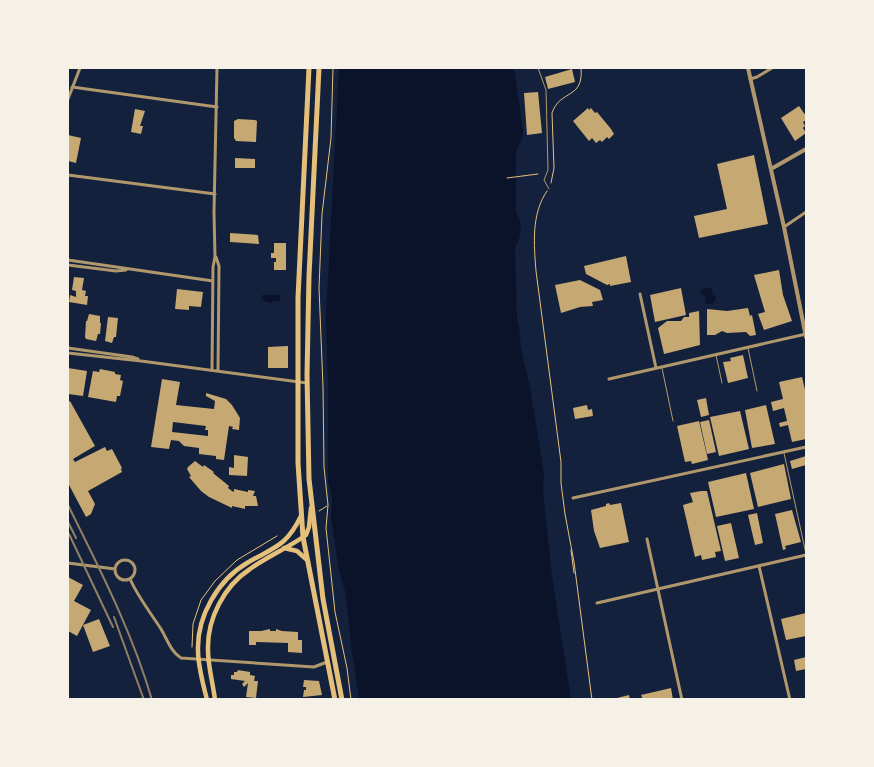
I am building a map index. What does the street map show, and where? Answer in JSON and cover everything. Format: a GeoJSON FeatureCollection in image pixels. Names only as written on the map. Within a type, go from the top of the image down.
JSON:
{"type":"FeatureCollection","features":[{"type":"Feature","properties":{"kind":"highway"},"geometry":{"type":"LineString","coordinates":[[309,68],[298,298],[298,463],[306,559],[335,700]]}},
{"type":"Feature","properties":{"kind":"highway"},"geometry":{"type":"LineString","coordinates":[[319,68],[309,276],[307,428],[311,506],[323,599],[342,700]]}},
{"type":"Feature","properties":{"kind":"main road"},"geometry":{"type":"LineString","coordinates":[[215,700],[208,660],[210,628],[214,614],[222,598],[248,570],[303,538],[308,532],[311,506]]}},
{"type":"Feature","properties":{"kind":"main road"},"geometry":{"type":"LineString","coordinates":[[207,700],[198,660],[198,649],[201,628],[207,608],[225,581],[244,564],[286,540],[301,516]]}},
{"type":"Feature","properties":{"kind":"main road"},"geometry":{"type":"LineString","coordinates":[[284,548],[297,551],[306,559]]}},
{"type":"Feature","properties":{"kind":"street"},"geometry":{"type":"LineString","coordinates":[[68,99],[80,68]]}},
{"type":"Feature","properties":{"kind":"street"},"geometry":{"type":"LineString","coordinates":[[212,370],[217,68]]}},
{"type":"Feature","properties":{"kind":"street"},"geometry":{"type":"LineString","coordinates":[[610,379],[806,335],[804,315],[748,68]]}},
{"type":"Feature","properties":{"kind":"street"},"geometry":{"type":"LineString","coordinates":[[750,79],[772,68]]}},
{"type":"Feature","properties":{"kind":"street"},"geometry":{"type":"LineString","coordinates":[[72,88],[217,107]]}},
{"type":"Feature","properties":{"kind":"street"},"geometry":{"type":"LineString","coordinates":[[771,169],[806,149]]}},
{"type":"Feature","properties":{"kind":"street"},"geometry":{"type":"LineString","coordinates":[[68,175],[215,194]]}},
{"type":"Feature","properties":{"kind":"street"},"geometry":{"type":"LineString","coordinates":[[784,227],[806,212]]}},
{"type":"Feature","properties":{"kind":"street"},"geometry":{"type":"LineString","coordinates":[[215,257],[219,266],[218,371]]}},
{"type":"Feature","properties":{"kind":"street"},"geometry":{"type":"LineString","coordinates":[[68,260],[213,281]]}},
{"type":"Feature","properties":{"kind":"street"},"geometry":{"type":"LineString","coordinates":[[68,265],[116,271],[126,269]]}},
{"type":"Feature","properties":{"kind":"street"},"geometry":{"type":"LineString","coordinates":[[640,294],[656,368]]}},
{"type":"Feature","properties":{"kind":"street"},"geometry":{"type":"LineString","coordinates":[[68,348],[308,384]]}},
{"type":"Feature","properties":{"kind":"street"},"geometry":{"type":"LineString","coordinates":[[68,353],[131,361],[141,360]]}},
{"type":"Feature","properties":{"kind":"street"},"geometry":{"type":"LineString","coordinates":[[573,498],[806,447]]}},
{"type":"Feature","properties":{"kind":"street"},"geometry":{"type":"LineString","coordinates":[[647,539],[682,700]]}},
{"type":"Feature","properties":{"kind":"street"},"geometry":{"type":"LineString","coordinates":[[597,603],[806,554]]}},
{"type":"Feature","properties":{"kind":"street"},"geometry":{"type":"LineString","coordinates":[[129,561],[135,568],[134,574],[130,579],[120,579],[116,575],[115,569],[120,562],[129,561]]}},
{"type":"Feature","properties":{"kind":"street"},"geometry":{"type":"LineString","coordinates":[[68,563],[115,569]]}},
{"type":"Feature","properties":{"kind":"street"},"geometry":{"type":"LineString","coordinates":[[759,566],[790,700]]}},
{"type":"Feature","properties":{"kind":"street"},"geometry":{"type":"LineString","coordinates":[[130,579],[139,598],[161,628],[175,653],[181,658],[314,667],[327,662]]}},
{"type":"Feature","properties":{"kind":"lane"},"geometry":{"type":"LineString","coordinates":[[538,68],[546,90],[548,170],[544,180],[549,188]]}},
{"type":"Feature","properties":{"kind":"lane"},"geometry":{"type":"LineString","coordinates":[[748,347],[757,391]]}},
{"type":"Feature","properties":{"kind":"lane"},"geometry":{"type":"LineString","coordinates":[[716,354],[722,383]]}},
{"type":"Feature","properties":{"kind":"lane"},"geometry":{"type":"LineString","coordinates":[[661,367],[673,421]]}},
{"type":"Feature","properties":{"kind":"lane"},"geometry":{"type":"LineString","coordinates":[[784,452],[806,554]]}},
{"type":"Feature","properties":{"kind":"path"},"geometry":{"type":"LineString","coordinates":[[334,68],[331,138],[322,214],[319,288],[324,467],[328,505],[326,528],[335,612],[347,668],[351,700]]}},
{"type":"Feature","properties":{"kind":"path"},"geometry":{"type":"LineString","coordinates":[[581,68],[578,89],[555,105],[552,113],[554,168],[549,188],[544,195],[536,217],[534,245],[560,455],[565,518],[571,545],[592,700]]}},
{"type":"Feature","properties":{"kind":"path"},"geometry":{"type":"LineString","coordinates":[[507,178],[538,174]]}},
{"type":"Feature","properties":{"kind":"path"},"geometry":{"type":"LineString","coordinates":[[320,511],[328,505]]}},
{"type":"Feature","properties":{"kind":"path"},"geometry":{"type":"LineString","coordinates":[[237,560],[277,536]]}},
{"type":"Feature","properties":{"kind":"water"},"geometry":{"type":"Polygon","coordinates":[[[339,68],[514,68],[523,130],[523,137],[516,151],[516,212],[521,230],[515,247],[517,320],[544,474],[543,491],[552,576],[571,699],[359,699],[346,595],[339,570],[331,518],[332,498],[328,480],[326,316],[339,68]]]}},
{"type":"Feature","properties":{"kind":"water"},"geometry":{"type":"Polygon","coordinates":[[[705,288],[711,288],[713,295],[716,296],[712,304],[705,304],[705,297],[700,292],[705,288]]]}},
{"type":"Feature","properties":{"kind":"water"},"geometry":{"type":"Polygon","coordinates":[[[262,295],[280,295],[280,301],[271,303],[262,300],[262,295]]]}},
{"type":"Feature","properties":{"kind":"building"},"geometry":{"type":"Polygon","coordinates":[[[572,69],[575,82],[548,89],[545,77],[572,69]]]}},
{"type":"Feature","properties":{"kind":"building"},"geometry":{"type":"Polygon","coordinates":[[[538,92],[542,133],[527,135],[524,93],[538,92]]]}},
{"type":"Feature","properties":{"kind":"building"},"geometry":{"type":"Polygon","coordinates":[[[799,106],[806,116],[803,128],[806,133],[795,141],[781,118],[799,106]]]}},
{"type":"Feature","properties":{"kind":"building"},"geometry":{"type":"Polygon","coordinates":[[[588,108],[589,110],[591,108],[595,113],[597,112],[611,129],[614,134],[609,139],[607,137],[602,142],[600,140],[596,143],[592,138],[589,141],[573,121],[588,108]]]}},
{"type":"Feature","properties":{"kind":"building"},"geometry":{"type":"Polygon","coordinates":[[[135,109],[145,111],[140,126],[143,126],[141,134],[131,132],[135,109]]]}},
{"type":"Feature","properties":{"kind":"building"},"geometry":{"type":"Polygon","coordinates":[[[238,119],[257,121],[256,142],[236,141],[234,138],[234,121],[238,119]]]}},
{"type":"Feature","properties":{"kind":"building"},"geometry":{"type":"Polygon","coordinates":[[[68,135],[81,138],[76,163],[68,161],[68,135]]]}},
{"type":"Feature","properties":{"kind":"building"},"geometry":{"type":"Polygon","coordinates":[[[754,155],[768,224],[699,238],[694,216],[727,209],[717,164],[754,155]]]}},
{"type":"Feature","properties":{"kind":"building"},"geometry":{"type":"Polygon","coordinates":[[[235,158],[255,159],[255,168],[235,168],[235,158]]]}},
{"type":"Feature","properties":{"kind":"building"},"geometry":{"type":"Polygon","coordinates":[[[230,233],[258,235],[259,244],[230,242],[230,233]]]}},
{"type":"Feature","properties":{"kind":"building"},"geometry":{"type":"Polygon","coordinates":[[[274,243],[286,243],[286,270],[274,270],[276,258],[271,258],[271,253],[274,253],[274,243]]]}},
{"type":"Feature","properties":{"kind":"building"},"geometry":{"type":"Polygon","coordinates":[[[626,256],[631,282],[610,286],[610,284],[607,285],[586,274],[584,266],[626,256]]]}},
{"type":"Feature","properties":{"kind":"building"},"geometry":{"type":"Polygon","coordinates":[[[779,270],[783,295],[792,321],[764,330],[758,314],[765,312],[754,275],[779,270]]]}},
{"type":"Feature","properties":{"kind":"building"},"geometry":{"type":"Polygon","coordinates":[[[74,277],[84,278],[82,290],[86,291],[85,296],[88,296],[87,305],[69,302],[70,295],[76,297],[76,291],[72,290],[74,277]]]}},
{"type":"Feature","properties":{"kind":"building"},"geometry":{"type":"Polygon","coordinates":[[[580,280],[600,290],[603,300],[592,302],[593,306],[580,307],[561,313],[555,285],[580,280]]]}},
{"type":"Feature","properties":{"kind":"building"},"geometry":{"type":"Polygon","coordinates":[[[681,288],[686,315],[655,322],[650,295],[681,288]]]}},
{"type":"Feature","properties":{"kind":"building"},"geometry":{"type":"Polygon","coordinates":[[[177,289],[203,292],[201,307],[189,306],[189,310],[175,309],[177,289]]]}},
{"type":"Feature","properties":{"kind":"building"},"geometry":{"type":"Polygon","coordinates":[[[748,308],[750,316],[752,315],[756,335],[750,336],[746,332],[727,333],[722,331],[715,335],[707,335],[707,309],[727,311],[748,308]]]}},
{"type":"Feature","properties":{"kind":"building"},"geometry":{"type":"Polygon","coordinates":[[[699,311],[700,345],[664,354],[658,328],[667,321],[681,321],[684,317],[689,317],[689,313],[699,311]]]}},
{"type":"Feature","properties":{"kind":"building"},"geometry":{"type":"Polygon","coordinates":[[[89,314],[100,316],[100,334],[98,334],[96,341],[86,339],[85,337],[86,321],[89,314]]]}},
{"type":"Feature","properties":{"kind":"building"},"geometry":{"type":"Polygon","coordinates":[[[108,317],[118,318],[116,337],[114,337],[112,343],[105,341],[108,317]]]}},
{"type":"Feature","properties":{"kind":"building"},"geometry":{"type":"Polygon","coordinates":[[[288,346],[288,368],[268,368],[268,347],[288,346]]]}},
{"type":"Feature","properties":{"kind":"building"},"geometry":{"type":"Polygon","coordinates":[[[743,355],[748,378],[728,383],[723,362],[731,361],[730,358],[743,355]]]}},
{"type":"Feature","properties":{"kind":"building"},"geometry":{"type":"Polygon","coordinates":[[[68,368],[87,371],[83,396],[68,394],[68,368]]]}},
{"type":"Feature","properties":{"kind":"building"},"geometry":{"type":"Polygon","coordinates":[[[100,369],[121,375],[120,380],[123,381],[120,396],[117,396],[116,402],[88,397],[93,371],[99,372],[100,369]]]}},
{"type":"Feature","properties":{"kind":"building"},"geometry":{"type":"Polygon","coordinates":[[[802,377],[806,394],[806,439],[792,442],[788,425],[780,427],[779,423],[787,421],[784,408],[773,411],[771,402],[783,399],[779,382],[802,377]]]}},
{"type":"Feature","properties":{"kind":"building"},"geometry":{"type":"Polygon","coordinates":[[[162,379],[180,382],[176,405],[214,409],[215,401],[206,396],[206,393],[226,399],[240,418],[239,430],[232,429],[233,427],[229,426],[224,460],[216,459],[216,456],[199,454],[199,448],[184,446],[179,441],[171,440],[169,449],[151,447],[162,379]],[[173,422],[172,432],[208,436],[208,430],[205,430],[206,426],[173,422]]]}},
{"type":"Feature","properties":{"kind":"building"},"geometry":{"type":"Polygon","coordinates":[[[706,398],[709,415],[701,417],[697,400],[706,398]]]}},
{"type":"Feature","properties":{"kind":"building"},"geometry":{"type":"Polygon","coordinates":[[[70,401],[95,446],[73,459],[75,462],[105,447],[107,451],[112,449],[122,468],[122,472],[88,491],[95,504],[91,514],[86,517],[68,483],[68,402],[70,401]]]}},
{"type":"Feature","properties":{"kind":"building"},"geometry":{"type":"Polygon","coordinates":[[[587,405],[588,410],[592,409],[593,416],[575,419],[573,408],[587,405]]]}},
{"type":"Feature","properties":{"kind":"building"},"geometry":{"type":"Polygon","coordinates":[[[766,405],[775,444],[752,448],[745,410],[766,405]]]}},
{"type":"Feature","properties":{"kind":"building"},"geometry":{"type":"Polygon","coordinates":[[[740,411],[749,449],[719,456],[710,417],[740,411]]]}},
{"type":"Feature","properties":{"kind":"building"},"geometry":{"type":"Polygon","coordinates":[[[709,420],[716,452],[707,454],[700,422],[709,420]]]}},
{"type":"Feature","properties":{"kind":"building"},"geometry":{"type":"Polygon","coordinates":[[[699,421],[708,460],[692,464],[691,461],[685,462],[677,426],[699,421]]]}},
{"type":"Feature","properties":{"kind":"building"},"geometry":{"type":"Polygon","coordinates":[[[234,455],[248,457],[247,476],[229,475],[229,467],[234,468],[234,455]]]}},
{"type":"Feature","properties":{"kind":"building"},"geometry":{"type":"Polygon","coordinates":[[[806,456],[806,465],[792,469],[790,461],[806,456]]]}},
{"type":"Feature","properties":{"kind":"building"},"geometry":{"type":"Polygon","coordinates":[[[195,461],[214,472],[234,492],[234,489],[248,492],[248,490],[255,491],[253,496],[256,496],[258,506],[245,506],[245,509],[232,506],[232,508],[209,497],[189,477],[191,476],[187,469],[195,461]]]}},
{"type":"Feature","properties":{"kind":"building"},"geometry":{"type":"Polygon","coordinates":[[[784,464],[791,499],[758,507],[750,473],[784,464]]]}},
{"type":"Feature","properties":{"kind":"building"},"geometry":{"type":"Polygon","coordinates":[[[746,473],[754,509],[716,517],[708,482],[746,473]]]}},
{"type":"Feature","properties":{"kind":"building"},"geometry":{"type":"Polygon","coordinates":[[[707,491],[721,551],[715,552],[716,557],[702,560],[701,555],[695,557],[683,505],[693,502],[690,493],[707,491]]]}},
{"type":"Feature","properties":{"kind":"building"},"geometry":{"type":"Polygon","coordinates":[[[609,503],[610,505],[621,503],[629,542],[600,548],[594,531],[591,510],[606,506],[609,503]]]}},
{"type":"Feature","properties":{"kind":"building"},"geometry":{"type":"Polygon","coordinates":[[[792,510],[801,542],[785,546],[786,549],[783,550],[775,514],[792,510]]]}},
{"type":"Feature","properties":{"kind":"building"},"geometry":{"type":"Polygon","coordinates":[[[757,513],[763,543],[755,545],[748,515],[757,513]]]}},
{"type":"Feature","properties":{"kind":"building"},"geometry":{"type":"Polygon","coordinates":[[[731,523],[739,558],[725,561],[717,526],[731,523]]]}},
{"type":"Feature","properties":{"kind":"building"},"geometry":{"type":"Polygon","coordinates":[[[68,577],[83,585],[74,601],[91,610],[77,636],[68,631],[68,577]]]}},
{"type":"Feature","properties":{"kind":"building"},"geometry":{"type":"Polygon","coordinates":[[[806,613],[806,636],[786,640],[781,619],[806,613]]]}},
{"type":"Feature","properties":{"kind":"building"},"geometry":{"type":"Polygon","coordinates":[[[99,619],[110,646],[93,652],[83,625],[99,619]]]}},
{"type":"Feature","properties":{"kind":"building"},"geometry":{"type":"Polygon","coordinates":[[[270,629],[270,631],[276,631],[276,629],[298,632],[298,640],[302,640],[302,653],[288,652],[288,643],[256,642],[256,645],[249,645],[249,631],[270,629]]]}},
{"type":"Feature","properties":{"kind":"building"},"geometry":{"type":"Polygon","coordinates":[[[806,657],[806,669],[796,671],[794,660],[806,657]]]}},
{"type":"Feature","properties":{"kind":"building"},"geometry":{"type":"Polygon","coordinates":[[[238,670],[250,672],[250,675],[255,676],[254,681],[258,681],[256,698],[246,697],[248,683],[244,687],[242,684],[245,681],[231,679],[231,675],[234,675],[234,672],[238,670]]]}},
{"type":"Feature","properties":{"kind":"building"},"geometry":{"type":"Polygon","coordinates":[[[304,680],[319,681],[322,695],[303,697],[304,690],[306,690],[306,687],[303,687],[304,680]]]}},
{"type":"Feature","properties":{"kind":"building"},"geometry":{"type":"Polygon","coordinates":[[[671,688],[673,700],[643,700],[641,695],[671,688]]]}},
{"type":"Feature","properties":{"kind":"building"},"geometry":{"type":"Polygon","coordinates":[[[629,695],[630,700],[613,700],[613,699],[629,695]]]}},
{"type":"Feature","properties":{"kind":"railway"},"geometry":{"type":"LineString","coordinates":[[68,505],[125,625],[152,700]]}},
{"type":"Feature","properties":{"kind":"railway"},"geometry":{"type":"LineString","coordinates":[[68,522],[76,538]]}},
{"type":"Feature","properties":{"kind":"railway"},"geometry":{"type":"LineString","coordinates":[[69,534],[113,627]]}},
{"type":"Feature","properties":{"kind":"railway"},"geometry":{"type":"LineString","coordinates":[[114,617],[144,700]]}}]}
